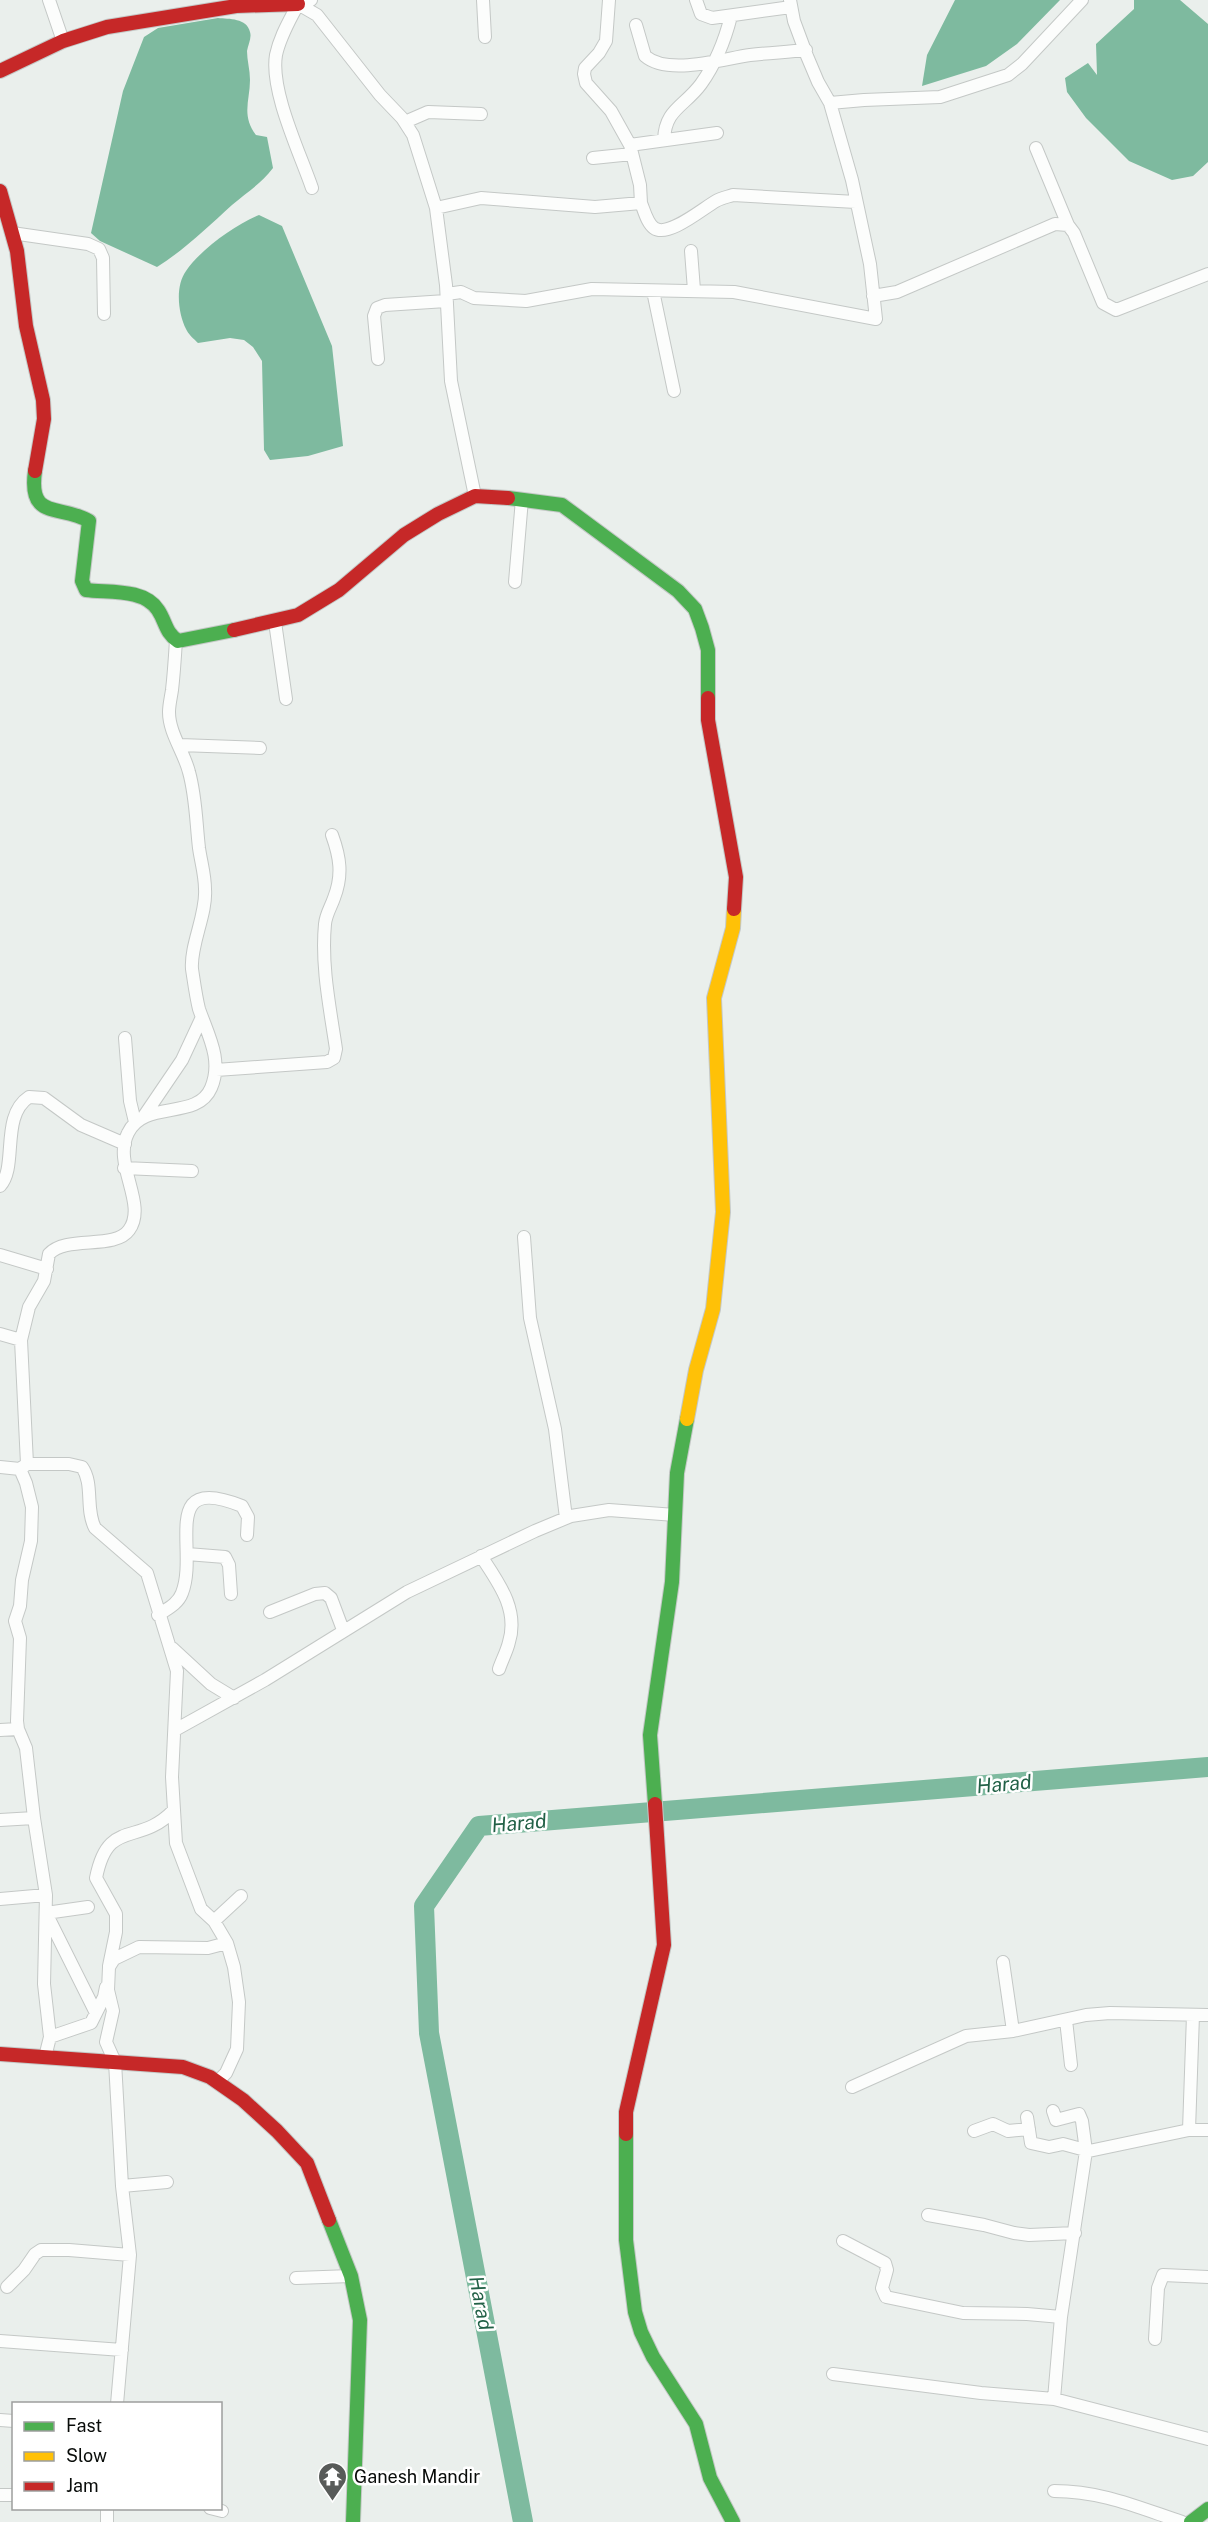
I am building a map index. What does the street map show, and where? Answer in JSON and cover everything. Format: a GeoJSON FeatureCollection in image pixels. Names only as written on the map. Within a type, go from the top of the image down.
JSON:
{"type":"FeatureCollection","features":[{"type":"Feature","properties":{"kind":"street"},"geometry":{"type":"LineString","coordinates":[[49,0],[63,41]]}},
{"type":"Feature","properties":{"kind":"street"},"geometry":{"type":"LineString","coordinates":[[483,0],[485,37]]}},
{"type":"Feature","properties":{"kind":"street"},"geometry":{"type":"LineString","coordinates":[[609,0],[606,41],[599,53],[585,68],[584,74],[592,92],[611,111],[631,150],[640,185],[641,203],[650,224],[655,229],[662,230],[676,226],[719,199],[734,195],[856,202]]}},
{"type":"Feature","properties":{"kind":"street"},"geometry":{"type":"LineString","coordinates":[[378,359],[374,316],[377,308],[385,305],[446,298],[461,292],[474,298],[526,301],[592,289],[734,292],[876,319],[870,264],[830,103],[818,82],[791,3],[731,16],[706,18],[700,14],[696,0]]}},
{"type":"Feature","properties":{"kind":"street"},"geometry":{"type":"LineString","coordinates":[[830,103],[864,99],[940,98],[1008,75],[1022,64],[1082,0]]}},
{"type":"Feature","properties":{"kind":"street"},"geometry":{"type":"LineString","coordinates":[[0,71],[63,41],[107,27],[236,6],[305,2]]}},
{"type":"Feature","properties":{"kind":"street"},"geometry":{"type":"LineString","coordinates":[[305,2],[413,135],[436,208],[446,298],[451,381],[475,496]]}},
{"type":"Feature","properties":{"kind":"street"},"geometry":{"type":"LineString","coordinates":[[305,2],[283,33],[275,69],[283,105],[312,188]]}},
{"type":"Feature","properties":{"kind":"street"},"geometry":{"type":"LineString","coordinates":[[664,140],[664,125],[669,115],[700,84],[713,64],[723,43],[731,16]]}},
{"type":"Feature","properties":{"kind":"street"},"geometry":{"type":"LineString","coordinates":[[636,25],[645,56],[660,64],[713,64],[736,57],[806,50]]}},
{"type":"Feature","properties":{"kind":"street"},"geometry":{"type":"LineString","coordinates":[[405,123],[428,112],[481,114]]}},
{"type":"Feature","properties":{"kind":"street"},"geometry":{"type":"LineString","coordinates":[[593,158],[664,140],[717,133]]}},
{"type":"Feature","properties":{"kind":"street"},"geometry":{"type":"LineString","coordinates":[[1036,148],[1068,225],[1080,244],[1103,303],[1116,310],[1208,274]]}},
{"type":"Feature","properties":{"kind":"street"},"geometry":{"type":"LineString","coordinates":[[0,191],[12,233],[23,290],[27,337],[45,410],[45,427],[33,488],[37,501],[48,509],[81,515],[89,521],[82,581],[86,590],[147,598],[159,612],[167,634],[178,641],[275,622],[310,609],[339,591],[404,535],[438,514],[475,496],[522,499],[562,505],[678,591],[695,609],[708,650],[708,720],[736,877],[733,928],[714,998],[723,1212],[713,1309],[696,1370],[677,1473],[672,1582],[650,1734],[664,1945],[626,2112],[626,2240],[635,2312],[641,2332],[653,2356],[696,2424],[710,2478],[733,2522]]}},
{"type":"Feature","properties":{"kind":"street"},"geometry":{"type":"LineString","coordinates":[[436,208],[481,198],[595,207],[641,203]]}},
{"type":"Feature","properties":{"kind":"street"},"geometry":{"type":"LineString","coordinates":[[873,296],[897,292],[1040,229],[1055,224],[1068,225]]}},
{"type":"Feature","properties":{"kind":"street"},"geometry":{"type":"LineString","coordinates":[[12,233],[88,244],[99,249],[103,258],[104,314]]}},
{"type":"Feature","properties":{"kind":"street"},"geometry":{"type":"LineString","coordinates":[[691,251],[694,290]]}},
{"type":"Feature","properties":{"kind":"street"},"geometry":{"type":"LineString","coordinates":[[653,291],[674,391]]}},
{"type":"Feature","properties":{"kind":"street"},"geometry":{"type":"LineString","coordinates":[[515,582],[522,499]]}},
{"type":"Feature","properties":{"kind":"street"},"geometry":{"type":"LineString","coordinates":[[275,622],[286,699]]}},
{"type":"Feature","properties":{"kind":"street"},"geometry":{"type":"LineString","coordinates":[[139,1119],[154,1112],[196,1103],[204,1098],[210,1090],[216,1070],[215,1052],[202,1017],[192,966],[206,891],[194,792],[171,725],[169,712],[176,640]]}},
{"type":"Feature","properties":{"kind":"street"},"geometry":{"type":"LineString","coordinates":[[180,746],[260,748]]}},
{"type":"Feature","properties":{"kind":"street"},"geometry":{"type":"LineString","coordinates":[[216,1070],[327,1062],[334,1058],[336,1049],[326,986],[325,923],[338,885],[340,871],[340,861],[332,835]]}},
{"type":"Feature","properties":{"kind":"street"},"geometry":{"type":"LineString","coordinates":[[45,2057],[50,2037],[44,1983],[46,1895],[26,1748],[18,1729],[16,1695],[20,1638],[15,1621],[20,1606],[22,1580],[31,1541],[32,1507],[23,1467],[21,1340],[29,1307],[44,1281],[47,1259],[52,1250],[117,1238],[129,1230],[134,1216],[134,1205],[124,1168],[127,1133],[182,1060],[202,1017]]}},
{"type":"Feature","properties":{"kind":"street"},"geometry":{"type":"LineString","coordinates":[[125,1038],[130,1101],[139,1119]]}},
{"type":"Feature","properties":{"kind":"street"},"geometry":{"type":"LineString","coordinates":[[0,1186],[5,1177],[9,1120],[14,1107],[29,1097],[44,1098],[81,1125],[125,1144]]}},
{"type":"Feature","properties":{"kind":"street"},"geometry":{"type":"LineString","coordinates":[[124,1168],[192,1171]]}},
{"type":"Feature","properties":{"kind":"street"},"geometry":{"type":"LineString","coordinates":[[524,1237],[530,1318],[554,1420],[566,1518]]}},
{"type":"Feature","properties":{"kind":"street"},"geometry":{"type":"LineString","coordinates":[[0,1255],[47,1269]]}},
{"type":"Feature","properties":{"kind":"street"},"geometry":{"type":"LineString","coordinates":[[0,1334],[21,1340]]}},
{"type":"Feature","properties":{"kind":"street"},"geometry":{"type":"LineString","coordinates":[[0,1467],[69,1464],[82,1467],[87,1478],[90,1520],[95,1528],[147,1573],[158,1615],[171,1646],[178,1682],[172,1777],[176,1843],[201,1909],[214,1921],[226,1943],[234,1967],[239,2002],[237,2049],[226,2073],[217,2082]]}},
{"type":"Feature","properties":{"kind":"street"},"geometry":{"type":"LineString","coordinates":[[158,1615],[178,1601],[182,1594],[190,1506],[198,1499],[215,1497],[242,1506],[248,1517],[247,1535]]}},
{"type":"Feature","properties":{"kind":"street"},"geometry":{"type":"LineString","coordinates":[[175,1730],[234,1698],[407,1592],[566,1518],[609,1510],[675,1515]]}},
{"type":"Feature","properties":{"kind":"street"},"geometry":{"type":"LineString","coordinates":[[187,1554],[225,1557],[229,1565],[231,1594]]}},
{"type":"Feature","properties":{"kind":"street"},"geometry":{"type":"LineString","coordinates":[[481,1556],[504,1592],[510,1607],[512,1622],[510,1642],[499,1669]]}},
{"type":"Feature","properties":{"kind":"street"},"geometry":{"type":"LineString","coordinates":[[270,1612],[315,1594],[324,1593],[331,1598],[343,1630]]}},
{"type":"Feature","properties":{"kind":"street"},"geometry":{"type":"LineString","coordinates":[[171,1646],[211,1684],[234,1698]]}},
{"type":"Feature","properties":{"kind":"street"},"geometry":{"type":"LineString","coordinates":[[0,1730],[18,1729]]}},
{"type":"Feature","properties":{"kind":"street"},"geometry":{"type":"LineString","coordinates":[[50,2037],[94,2017],[104,1997],[116,1932],[116,1914],[96,1878],[99,1859],[106,1847],[119,1836],[135,1835],[148,1829],[165,1820],[173,1811]]}},
{"type":"Feature","properties":{"kind":"street"},"geometry":{"type":"LineString","coordinates":[[0,1820],[34,1818]]}},
{"type":"Feature","properties":{"kind":"street"},"geometry":{"type":"LineString","coordinates":[[0,1899],[46,1895]]}},
{"type":"Feature","properties":{"kind":"street"},"geometry":{"type":"LineString","coordinates":[[214,1921],[241,1896]]}},
{"type":"Feature","properties":{"kind":"street"},"geometry":{"type":"LineString","coordinates":[[46,1913],[88,1907]]}},
{"type":"Feature","properties":{"kind":"street"},"geometry":{"type":"LineString","coordinates":[[46,1913],[94,2017],[109,2032]]}},
{"type":"Feature","properties":{"kind":"street"},"geometry":{"type":"LineString","coordinates":[[117,2402],[130,2255],[122,2186],[115,2062],[106,2042],[113,2011],[108,1990],[108,1972],[114,1959],[139,1947],[208,1948],[226,1943]]}},
{"type":"Feature","properties":{"kind":"street"},"geometry":{"type":"LineString","coordinates":[[1003,1962],[1013,2031]]}},
{"type":"Feature","properties":{"kind":"street"},"geometry":{"type":"LineString","coordinates":[[852,2087],[966,2036],[1013,2031],[1110,2013],[1156,2012],[1208,2015]]}},
{"type":"Feature","properties":{"kind":"street"},"geometry":{"type":"LineString","coordinates":[[1189,2130],[1193,2015]]}},
{"type":"Feature","properties":{"kind":"street"},"geometry":{"type":"LineString","coordinates":[[1066,2020],[1071,2065]]}},
{"type":"Feature","properties":{"kind":"street"},"geometry":{"type":"LineString","coordinates":[[0,2054],[183,2067],[217,2082],[243,2100],[307,2163],[351,2276],[360,2320],[353,2522]]}},
{"type":"Feature","properties":{"kind":"street"},"geometry":{"type":"LineString","coordinates":[[1053,2111],[1056,2120],[1079,2114],[1086,2151],[1075,2233],[1060,2317],[1054,2399]]}},
{"type":"Feature","properties":{"kind":"street"},"geometry":{"type":"LineString","coordinates":[[974,2131],[993,2124],[1008,2131],[1028,2123],[1032,2143],[1049,2146],[1063,2144],[1086,2151],[1189,2130],[1208,2130]]}},
{"type":"Feature","properties":{"kind":"street"},"geometry":{"type":"LineString","coordinates":[[122,2186],[167,2181]]}},
{"type":"Feature","properties":{"kind":"street"},"geometry":{"type":"LineString","coordinates":[[928,2215],[984,2225],[1014,2234],[1075,2233]]}},
{"type":"Feature","properties":{"kind":"street"},"geometry":{"type":"LineString","coordinates":[[843,2241],[885,2263],[887,2270],[882,2288],[886,2297],[963,2313],[1060,2317]]}},
{"type":"Feature","properties":{"kind":"street"},"geometry":{"type":"LineString","coordinates":[[7,2287],[41,2250],[130,2255]]}},
{"type":"Feature","properties":{"kind":"street"},"geometry":{"type":"LineString","coordinates":[[1155,2339],[1158,2288],[1163,2275],[1208,2277]]}},
{"type":"Feature","properties":{"kind":"street"},"geometry":{"type":"LineString","coordinates":[[296,2278],[351,2276]]}},
{"type":"Feature","properties":{"kind":"street"},"geometry":{"type":"LineString","coordinates":[[0,2341],[123,2350]]}},
{"type":"Feature","properties":{"kind":"street"},"geometry":{"type":"LineString","coordinates":[[833,2374],[981,2393],[1054,2399],[1208,2439]]}},
{"type":"Feature","properties":{"kind":"street"},"geometry":{"type":"LineString","coordinates":[[1054,2491],[1099,2494],[1182,2522]]}},
{"type":"Feature","properties":{"kind":"street"},"geometry":{"type":"LineString","coordinates":[[1191,2522],[1208,2509]]}},
{"type":"Feature","properties":{"kind":"shaded area"},"geometry":{"type":"Polygon","coordinates":[[[955,0],[1060,0],[1017,44],[986,66],[922,86],[927,55],[955,0]]]}},
{"type":"Feature","properties":{"kind":"shaded area"},"geometry":{"type":"Polygon","coordinates":[[[1134,0],[1180,0],[1208,24],[1208,162],[1193,176],[1172,180],[1129,161],[1086,118],[1067,92],[1065,78],[1088,63],[1097,75],[1096,44],[1134,9],[1134,0]]]}},
{"type":"Feature","properties":{"kind":"shaded area"},"geometry":{"type":"Polygon","coordinates":[[[218,18],[241,22],[248,27],[250,32],[247,51],[250,80],[247,108],[249,121],[256,135],[267,137],[273,168],[196,238],[157,267],[100,241],[91,233],[123,91],[144,37],[158,28],[218,18]]]}},
{"type":"Feature","properties":{"kind":"shaded area"},"geometry":{"type":"Polygon","coordinates":[[[259,215],[282,226],[332,346],[343,446],[308,456],[270,460],[264,450],[262,361],[253,347],[244,340],[230,338],[198,343],[187,331],[181,315],[180,284],[192,263],[219,238],[259,215]]]}},
{"type":"Feature","properties":{"kind":"waterway","name":"Harad"},"geometry":{"type":"LineString","coordinates":[[523,2522],[429,2033],[424,1906],[479,1826],[1208,1767]]}},
{"type":"Feature","properties":{"kind":"traffic: fast"},"geometry":{"type":"LineString","coordinates":[[35,471],[34,487],[36,498],[41,504],[89,521],[82,581],[86,590],[125,593],[144,598],[158,610],[168,630],[178,641],[234,630]]}},
{"type":"Feature","properties":{"kind":"traffic: fast"},"geometry":{"type":"LineString","coordinates":[[508,498],[562,505],[678,591],[695,609],[702,628],[708,650],[708,698]]}},
{"type":"Feature","properties":{"kind":"traffic: fast"},"geometry":{"type":"LineString","coordinates":[[655,1804],[650,1735],[672,1582],[677,1473],[687,1419]]}},
{"type":"Feature","properties":{"kind":"traffic: fast"},"geometry":{"type":"LineString","coordinates":[[626,2134],[626,2240],[635,2312],[641,2332],[653,2357],[696,2424],[710,2478],[733,2522]]}},
{"type":"Feature","properties":{"kind":"traffic: fast"},"geometry":{"type":"LineString","coordinates":[[329,2220],[351,2276],[360,2320],[353,2522]]}},
{"type":"Feature","properties":{"kind":"traffic: fast"},"geometry":{"type":"LineString","coordinates":[[1191,2522],[1208,2509]]}},
{"type":"Feature","properties":{"kind":"traffic: slow"},"geometry":{"type":"LineString","coordinates":[[687,1419],[696,1370],[713,1309],[723,1212],[714,998],[733,928],[734,909]]}},
{"type":"Feature","properties":{"kind":"traffic: jam"},"geometry":{"type":"LineString","coordinates":[[0,71],[63,41],[107,27],[236,6],[298,4]]}},
{"type":"Feature","properties":{"kind":"traffic: jam"},"geometry":{"type":"LineString","coordinates":[[0,191],[17,251],[26,326],[43,400],[44,419],[35,471]]}},
{"type":"Feature","properties":{"kind":"traffic: jam"},"geometry":{"type":"LineString","coordinates":[[234,630],[298,615],[339,590],[404,535],[438,514],[475,496],[508,498]]}},
{"type":"Feature","properties":{"kind":"traffic: jam"},"geometry":{"type":"LineString","coordinates":[[708,698],[708,720],[736,877],[734,909]]}},
{"type":"Feature","properties":{"kind":"traffic: jam"},"geometry":{"type":"LineString","coordinates":[[626,2134],[626,2112],[664,1945],[655,1804]]}},
{"type":"Feature","properties":{"kind":"traffic: jam"},"geometry":{"type":"LineString","coordinates":[[0,2054],[183,2067],[210,2077],[243,2100],[307,2163],[329,2220]]}},
{"type":"Feature","properties":{"kind":"place","name":"Ganesh Mandir"},"geometry":{"type":"Point","coordinates":[333,2502]}}]}
